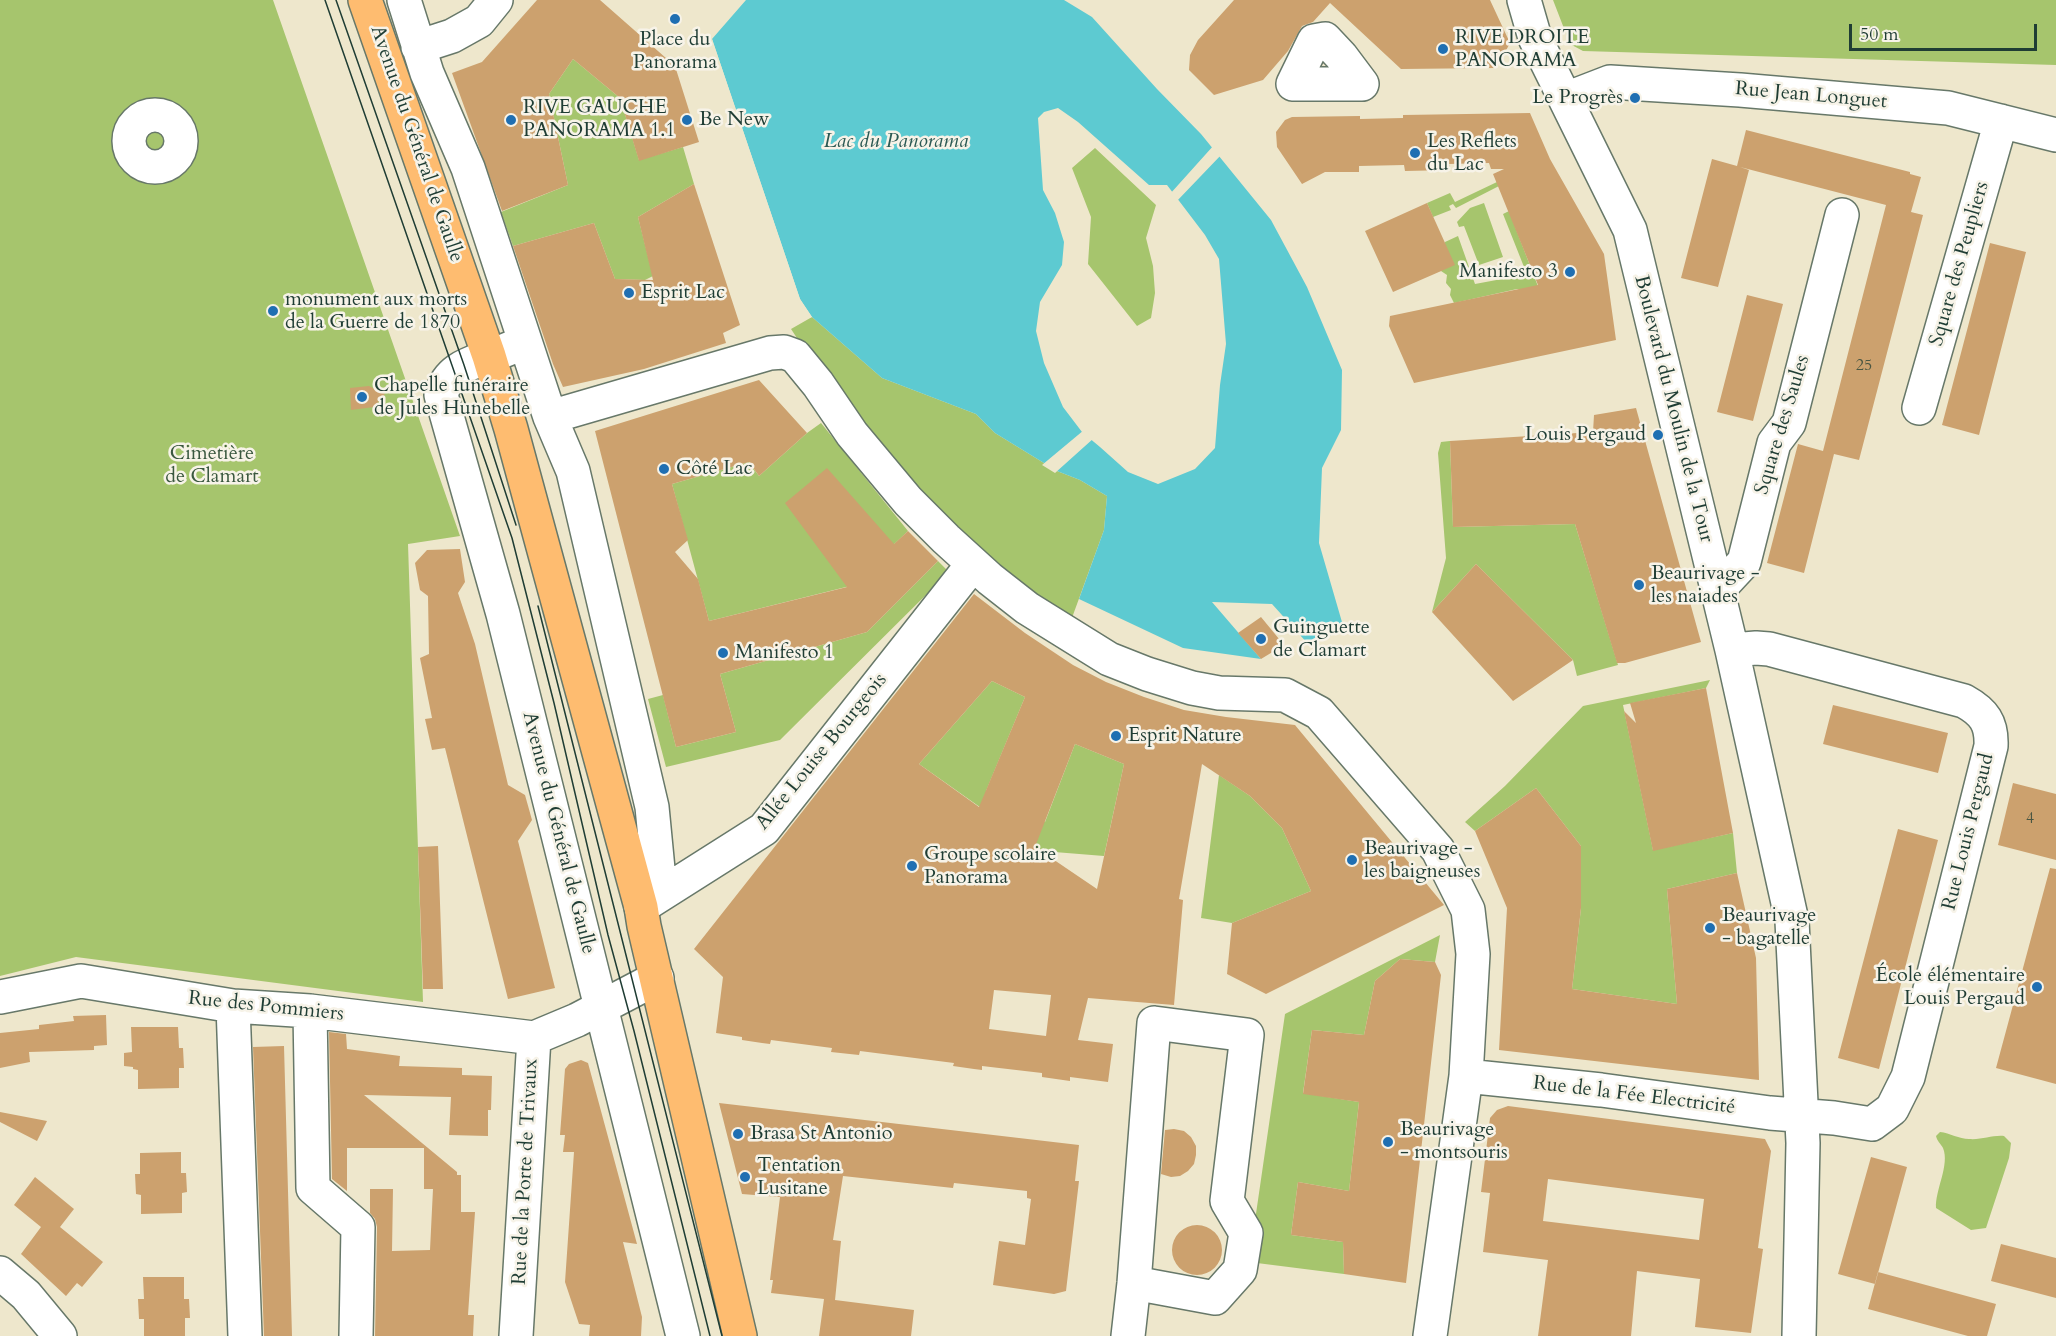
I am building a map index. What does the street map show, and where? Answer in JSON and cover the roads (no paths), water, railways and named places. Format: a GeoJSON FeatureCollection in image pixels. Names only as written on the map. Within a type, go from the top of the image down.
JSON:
{"type":"FeatureCollection","features":[{"type":"Feature","properties":{"kind":"main road","name":"Avenue du Général de Gaulle"},"geometry":{"type":"LineString","coordinates":[[365,0],[489,356],[514,440],[641,907],[740,1336]]}},
{"type":"Feature","properties":{"kind":"street"},"geometry":{"type":"LineString","coordinates":[[404,0],[427,74],[468,168],[550,417],[573,471],[652,807],[658,869],[641,907]]}},
{"type":"Feature","properties":{"kind":"street"},"geometry":{"type":"LineString","coordinates":[[418,46],[452,36],[479,21],[496,0]]}},
{"type":"Feature","properties":{"kind":"street","name":"Boulevard du Moulin de la Tour"},"geometry":{"type":"LineString","coordinates":[[1524,0],[1535,38],[1630,230],[1732,650],[1792,921],[1803,1143],[1799,1336]]}},
{"type":"Feature","properties":{"kind":"street","name":"Rue Jean Longuet"},"geometry":{"type":"LineString","coordinates":[[1566,99],[1610,81],[1752,91],[1948,108],[2056,135]]}},
{"type":"Feature","properties":{"kind":"street","name":"Square des Peupliers"},"geometry":{"type":"LineString","coordinates":[[1919,408],[2001,121]]}},
{"type":"Feature","properties":{"kind":"street","name":"Square des Saules"},"geometry":{"type":"LineString","coordinates":[[1717,591],[1744,562],[1774,443],[1789,423],[1842,215]]}},
{"type":"Feature","properties":{"kind":"street"},"geometry":{"type":"LineString","coordinates":[[489,356],[525,342]]}},
{"type":"Feature","properties":{"kind":"street"},"geometry":{"type":"LineString","coordinates":[[550,417],[770,353],[784,352],[795,356],[808,370],[852,434],[908,501],[973,564],[1027,608],[1109,658],[1155,677],[1219,693],[1285,695],[1319,713],[1438,850],[1468,910],[1473,954],[1466,1076],[1430,1336]]}},
{"type":"Feature","properties":{"kind":"street","name":"Avenue du Général de Gaulle"},"geometry":{"type":"LineString","coordinates":[[489,356],[464,365],[454,372],[444,385],[441,395],[503,614],[683,1336]]}},
{"type":"Feature","properties":{"kind":"street","name":"Allée Louise Bourgeois"},"geometry":{"type":"LineString","coordinates":[[641,907],[764,829],[973,564]]}},
{"type":"Feature","properties":{"kind":"street","name":"Rue Louis Pergaud"},"geometry":{"type":"LineString","coordinates":[[1732,650],[1769,649],[1964,701],[1984,715],[1990,725],[1991,746],[1908,1077],[1892,1109],[1872,1124],[1801,1114]]}},
{"type":"Feature","properties":{"kind":"street","name":"Rue de la Porte de Trivaux"},"geometry":{"type":"LineString","coordinates":[[516,1336],[534,1038],[577,1020],[657,978]]}},
{"type":"Feature","properties":{"kind":"street","name":"Rue des Pommiers"},"geometry":{"type":"LineString","coordinates":[[0,997],[81,981],[233,1006],[310,1011],[534,1038]]}},
{"type":"Feature","properties":{"kind":"street"},"geometry":{"type":"LineString","coordinates":[[233,1006],[245,1336]]}},
{"type":"Feature","properties":{"kind":"street"},"geometry":{"type":"LineString","coordinates":[[310,1011],[313,1188],[358,1227],[356,1336]]}},
{"type":"Feature","properties":{"kind":"street"},"geometry":{"type":"LineString","coordinates":[[1128,1336],[1154,1023],[1247,1035],[1227,1202],[1246,1233],[1240,1270],[1215,1298],[1134,1284]]}},
{"type":"Feature","properties":{"kind":"street","name":"Rue de la Fée Electricité"},"geometry":{"type":"LineString","coordinates":[[1466,1076],[1601,1090],[1770,1113],[1801,1114]]}},
{"type":"Feature","properties":{"kind":"street"},"geometry":{"type":"LineString","coordinates":[[0,1273],[26,1295],[60,1336]]}},
{"type":"Feature","properties":{"kind":"water","name":"Lac du Panorama"},"geometry":{"type":"Polygon","coordinates":[[[746,0],[1064,0],[1092,17],[1201,134],[1271,220],[1307,287],[1342,370],[1341,430],[1322,468],[1319,543],[1344,629],[1309,645],[1272,604],[1212,602],[1261,659],[1183,648],[1079,599],[1104,530],[1107,496],[1080,480],[1057,471],[995,433],[976,414],[882,378],[812,317],[800,299],[712,39],[746,0]],[[1058,108],[1044,112],[1038,118],[1043,190],[1055,213],[1064,242],[1062,265],[1040,302],[1036,331],[1044,363],[1063,407],[1082,432],[1128,472],[1158,484],[1195,469],[1215,448],[1226,344],[1219,259],[1205,235],[1167,185],[1149,185],[1078,122],[1058,108]]]}},
{"type":"Feature","properties":{"kind":"tram line"},"geometry":{"type":"LineString","coordinates":[[325,0],[512,538],[554,703],[608,935],[710,1336]]}},
{"type":"Feature","properties":{"kind":"tram line"},"geometry":{"type":"LineString","coordinates":[[336,0],[464,365],[516,525]]}},
{"type":"Feature","properties":{"kind":"tram line"},"geometry":{"type":"LineString","coordinates":[[538,606],[722,1336]]}},
{"type":"Feature","properties":{"kind":"place","name":"Place du Panorama"},"geometry":{"type":"Point","coordinates":[675,19]}},
{"type":"Feature","properties":{"kind":"place","name":"RIVE DROITE PANORAMA"},"geometry":{"type":"Point","coordinates":[1443,49]}},
{"type":"Feature","properties":{"kind":"place","name":"Le Progrès"},"geometry":{"type":"Point","coordinates":[1635,98]}},
{"type":"Feature","properties":{"kind":"place","name":"RIVE GAUCHE PANORAMA 1.1"},"geometry":{"type":"Point","coordinates":[511,120]}},
{"type":"Feature","properties":{"kind":"place","name":"Be New"},"geometry":{"type":"Point","coordinates":[687,120]}},
{"type":"Feature","properties":{"kind":"place","name":"Les Reflets du Lac"},"geometry":{"type":"Point","coordinates":[1415,153]}},
{"type":"Feature","properties":{"kind":"place","name":"Manifesto 3"},"geometry":{"type":"Point","coordinates":[1570,272]}},
{"type":"Feature","properties":{"kind":"place","name":"Esprit Lac"},"geometry":{"type":"Point","coordinates":[629,293]}},
{"type":"Feature","properties":{"kind":"place","name":"monument aux morts de la Guerre de 1870"},"geometry":{"type":"Point","coordinates":[273,311]}},
{"type":"Feature","properties":{"kind":"place","name":"Chapelle funéraire de Jules Hunebelle"},"geometry":{"type":"Point","coordinates":[362,397]}},
{"type":"Feature","properties":{"kind":"place","name":"Louis Pergaud"},"geometry":{"type":"Point","coordinates":[1658,435]}},
{"type":"Feature","properties":{"kind":"place","name":"Côté Lac"},"geometry":{"type":"Point","coordinates":[664,469]}},
{"type":"Feature","properties":{"kind":"place","name":"Beaurivage - les naiades"},"geometry":{"type":"Point","coordinates":[1639,585]}},
{"type":"Feature","properties":{"kind":"place","name":"Guinguette de Clamart"},"geometry":{"type":"Point","coordinates":[1261,639]}},
{"type":"Feature","properties":{"kind":"place","name":"Manifesto 1"},"geometry":{"type":"Point","coordinates":[723,653]}},
{"type":"Feature","properties":{"kind":"place","name":"Esprit Nature"},"geometry":{"type":"Point","coordinates":[1116,736]}},
{"type":"Feature","properties":{"kind":"place","name":"Beaurivage - les baigneuses"},"geometry":{"type":"Point","coordinates":[1352,860]}},
{"type":"Feature","properties":{"kind":"place","name":"Groupe scolaire Panorama"},"geometry":{"type":"Point","coordinates":[912,866]}},
{"type":"Feature","properties":{"kind":"place","name":"Beaurivage - bagatelle"},"geometry":{"type":"Point","coordinates":[1710,928]}},
{"type":"Feature","properties":{"kind":"place","name":"École élémentaire Louis Pergaud"},"geometry":{"type":"Point","coordinates":[2037,987]}},
{"type":"Feature","properties":{"kind":"place","name":"Brasa St Antonio"},"geometry":{"type":"Point","coordinates":[738,1134]}},
{"type":"Feature","properties":{"kind":"place","name":"Beaurivage - montsouris"},"geometry":{"type":"Point","coordinates":[1388,1142]}},
{"type":"Feature","properties":{"kind":"place","name":"Tentation Lusitane"},"geometry":{"type":"Point","coordinates":[745,1177]}},
{"type":"Feature","properties":{"kind":"park label","name":"Cimetière de Clamart"},"geometry":{"type":"Point","coordinates":[212,466]}}]}
